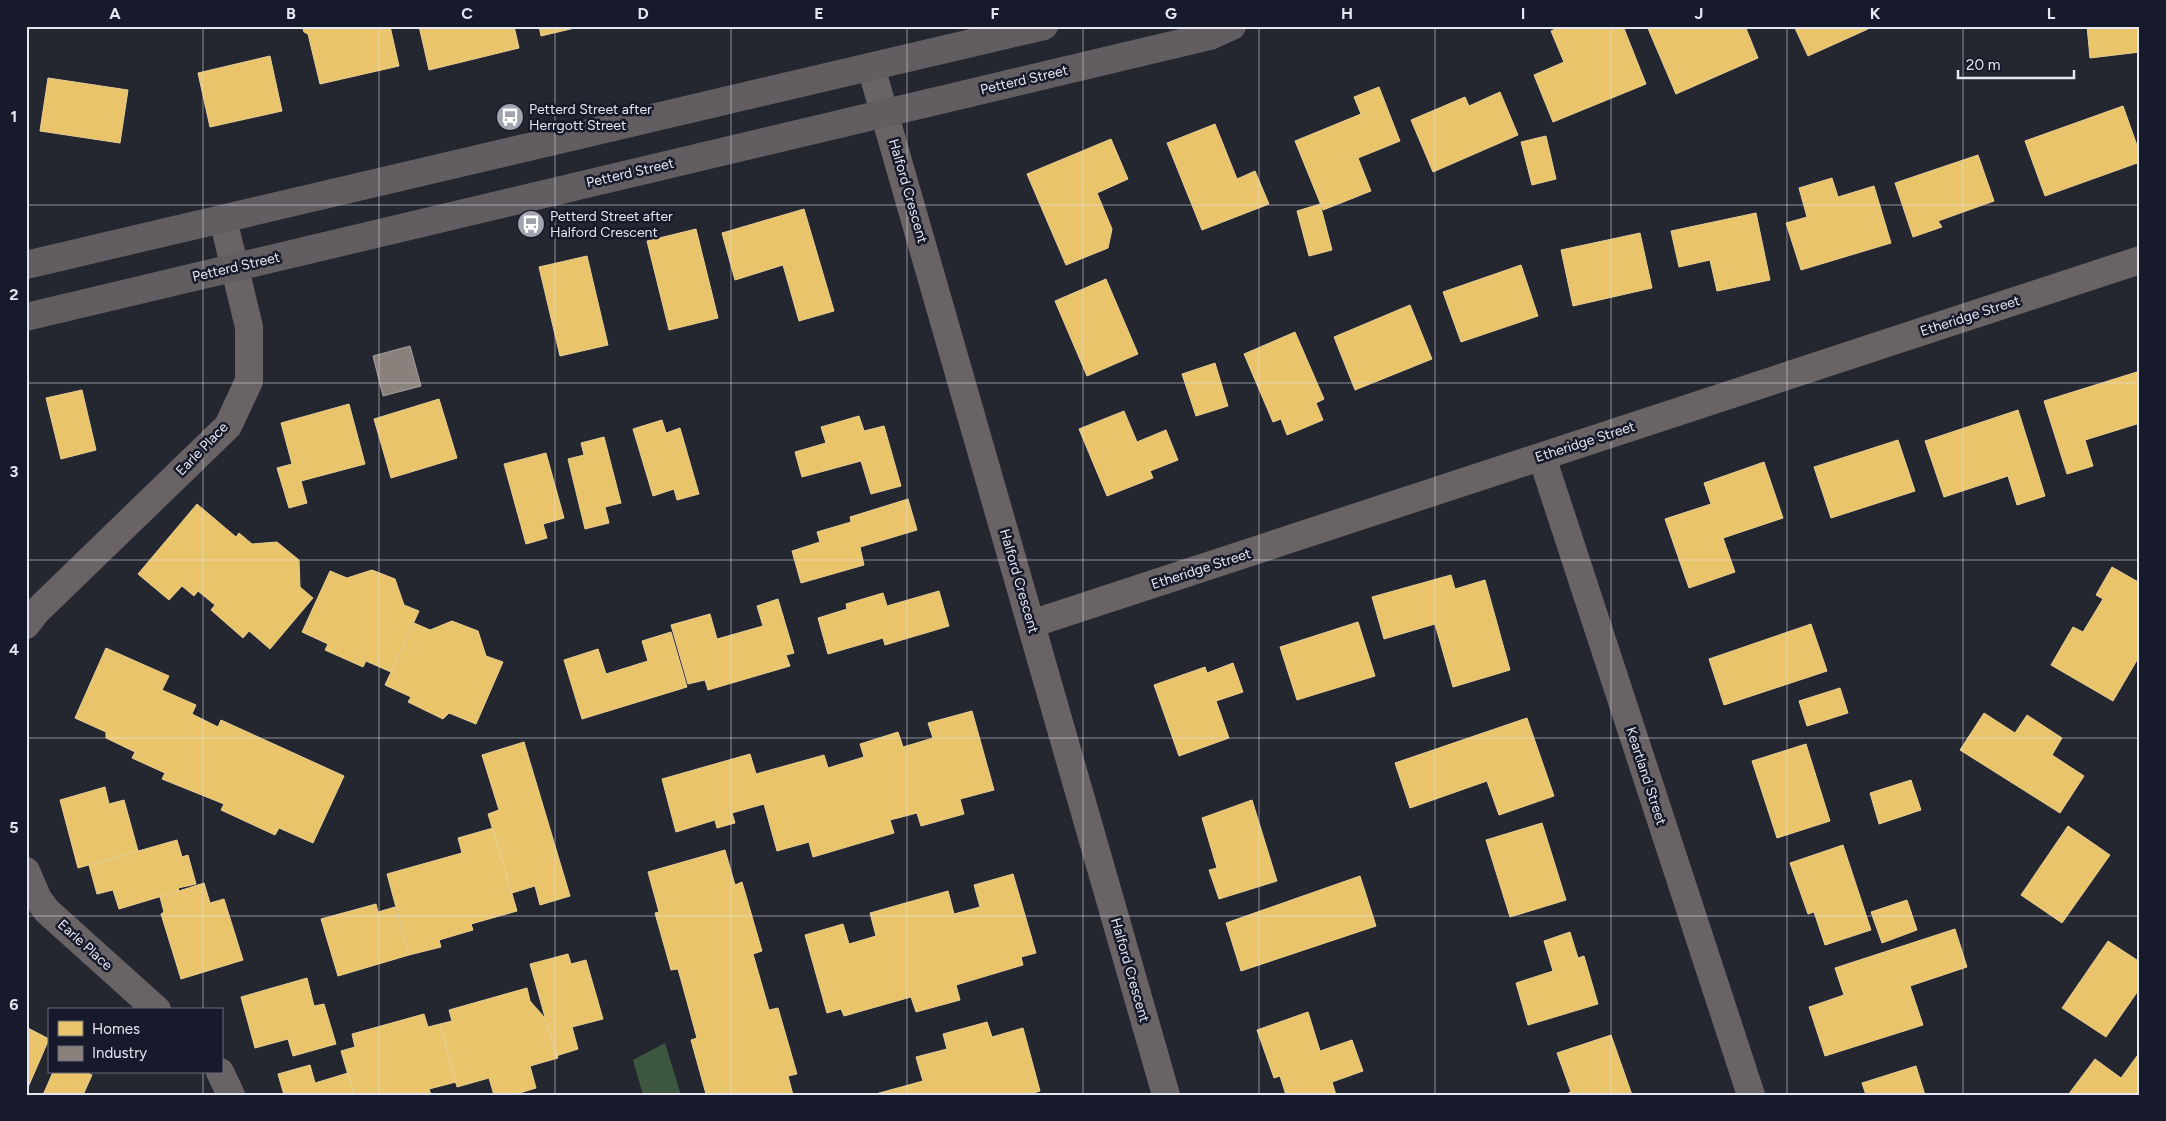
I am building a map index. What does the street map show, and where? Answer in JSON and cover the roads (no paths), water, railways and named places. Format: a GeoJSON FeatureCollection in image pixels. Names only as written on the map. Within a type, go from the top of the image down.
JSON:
{"type":"FeatureCollection","features":[{"type":"Feature","properties":{"kind":"street"},"geometry":{"type":"LineString","coordinates":[[26,265],[1044,26]]}},
{"type":"Feature","properties":{"kind":"street","name":"Petterd Street"},"geometry":{"type":"LineString","coordinates":[[26,317],[1210,36],[1232,26]]}},
{"type":"Feature","properties":{"kind":"street","name":"Halford Crescent"},"geometry":{"type":"LineString","coordinates":[[871,67],[906,183],[1166,1095]]}},
{"type":"Feature","properties":{"kind":"street","name":"Earle Place"},"geometry":{"type":"LineString","coordinates":[[26,626],[36,612],[228,426],[249,381],[249,327],[223,218]]}},
{"type":"Feature","properties":{"kind":"street","name":"Etheridge Street"},"geometry":{"type":"LineString","coordinates":[[1031,624],[2140,260]]}},
{"type":"Feature","properties":{"kind":"street","name":"Keartland Street"},"geometry":{"type":"LineString","coordinates":[[1542,457],[1751,1095]]}},
{"type":"Feature","properties":{"kind":"street","name":"Earle Place"},"geometry":{"type":"LineString","coordinates":[[26,871],[38,898],[47,911],[155,1008]]}},
{"type":"Feature","properties":{"kind":"street"},"geometry":{"type":"LineString","coordinates":[[221,1074],[231,1095]]}},
{"type":"Feature","properties":{"kind":"place","name":"Petterd Street after Herrgott Street"},"geometry":{"type":"Point","coordinates":[510,117]}},
{"type":"Feature","properties":{"kind":"place","name":"Petterd Street after Halford Crescent"},"geometry":{"type":"Point","coordinates":[531,224]}}]}
